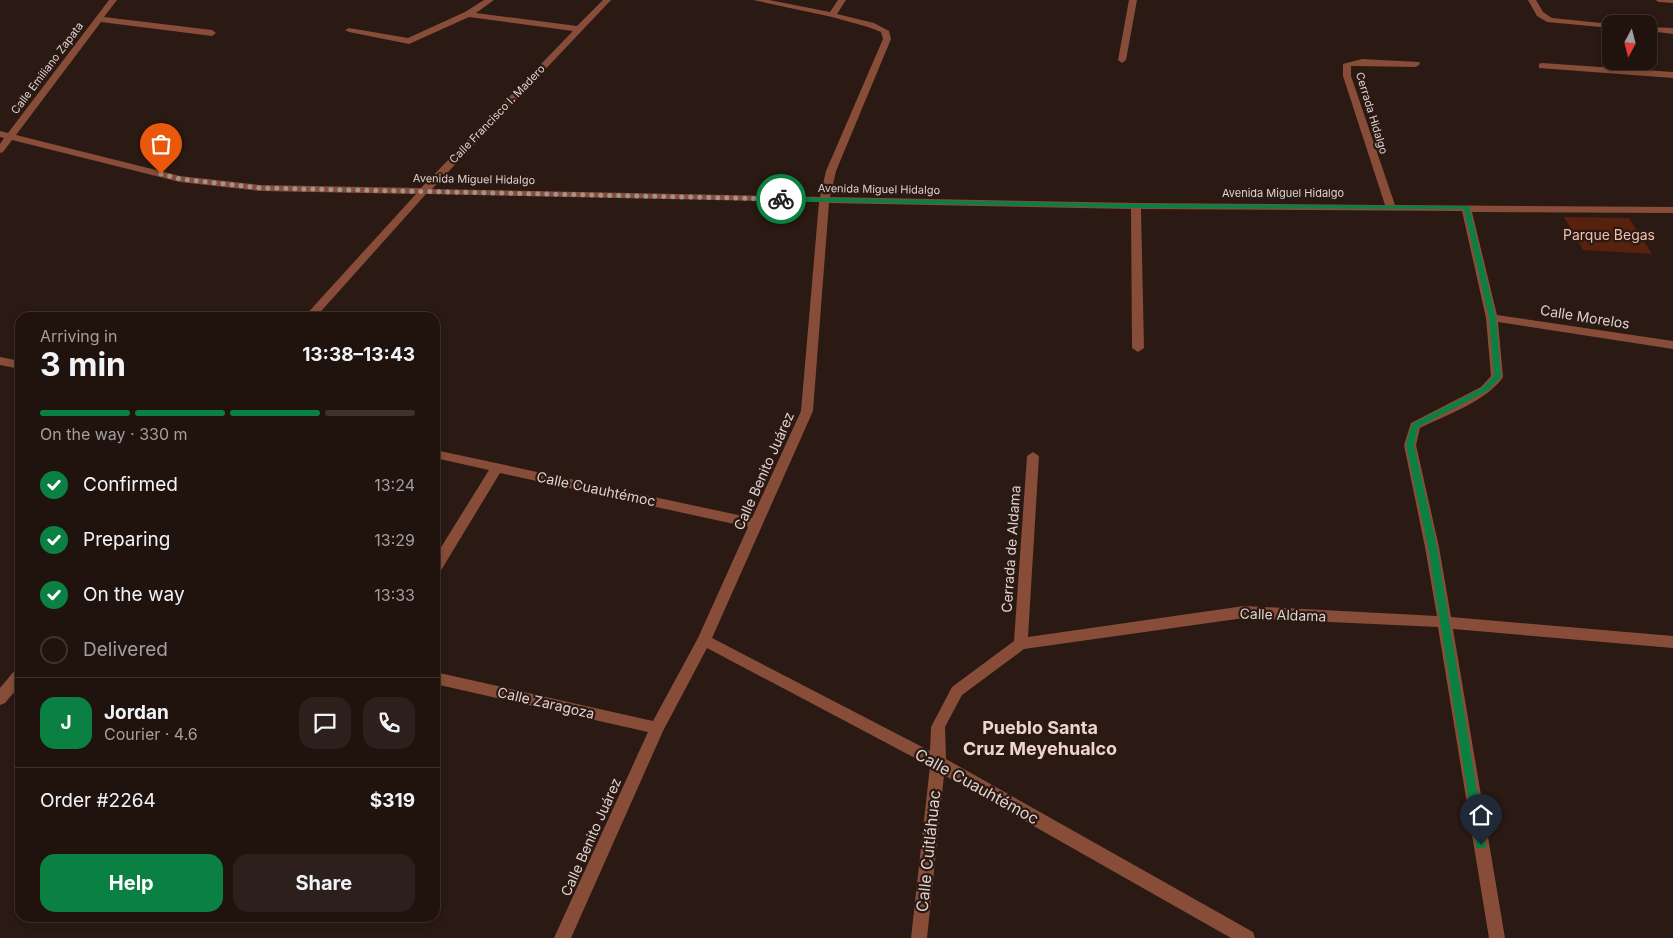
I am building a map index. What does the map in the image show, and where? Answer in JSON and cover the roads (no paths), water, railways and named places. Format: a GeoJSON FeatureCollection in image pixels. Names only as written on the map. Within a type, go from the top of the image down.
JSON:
{"type":"FeatureCollection","features":[{"type":"Feature","properties":{"kind":"street","name":"Calle Emiliano Zapata"},"geometry":{"type":"LineString","coordinates":[[0,150],[5,135],[113,0]]}},
{"type":"Feature","properties":{"kind":"street"},"geometry":{"type":"LineString","coordinates":[[349,30],[409,42],[468,14],[490,0]]}},
{"type":"Feature","properties":{"kind":"street","name":"Calle Francisco I. Madero"},"geometry":{"type":"LineString","coordinates":[[313,312],[424,191],[607,0]]}},
{"type":"Feature","properties":{"kind":"street"},"geometry":{"type":"LineString","coordinates":[[757,0],[832,15],[842,0]]}},
{"type":"Feature","properties":{"kind":"street"},"geometry":{"type":"LineString","coordinates":[[1122,60],[1133,0]]}},
{"type":"Feature","properties":{"kind":"street"},"geometry":{"type":"LineString","coordinates":[[1532,0],[1540,14],[1550,20],[1602,25]]}},
{"type":"Feature","properties":{"kind":"street"},"geometry":{"type":"LineString","coordinates":[[1660,0],[1673,2]]}},
{"type":"Feature","properties":{"kind":"street"},"geometry":{"type":"LineString","coordinates":[[468,14],[579,29]]}},
{"type":"Feature","properties":{"kind":"street","name":"Calle Benito Juárez"},"geometry":{"type":"LineString","coordinates":[[562,938],[657,728],[704,640],[807,411],[824,200],[831,170],[887,38],[885,31],[871,25],[832,15]]}},
{"type":"Feature","properties":{"kind":"street"},"geometry":{"type":"LineString","coordinates":[[98,19],[212,33]]}},
{"type":"Feature","properties":{"kind":"street"},"geometry":{"type":"LineString","coordinates":[[1658,30],[1673,31]]}},
{"type":"Feature","properties":{"kind":"street","name":"Cerrada Hidalgo"},"geometry":{"type":"LineString","coordinates":[[1390,206],[1347,76],[1347,64],[1362,62],[1416,64]]}},
{"type":"Feature","properties":{"kind":"street"},"geometry":{"type":"LineString","coordinates":[[1542,66],[1673,75]]}},
{"type":"Feature","properties":{"kind":"street","name":"Avenida Miguel Hidalgo"},"geometry":{"type":"LineString","coordinates":[[5,135],[180,179],[260,188],[1136,206],[1390,206],[1673,210]]}},
{"type":"Feature","properties":{"kind":"street"},"geometry":{"type":"LineString","coordinates":[[1136,206],[1138,348]]}},
{"type":"Feature","properties":{"kind":"street"},"geometry":{"type":"LineString","coordinates":[[1466,208],[1492,318],[1497,377],[1485,390],[1415,426],[1410,445],[1432,547],[1496,938]]}},
{"type":"Feature","properties":{"kind":"street","name":"Calle Morelos"},"geometry":{"type":"LineString","coordinates":[[1492,318],[1673,345]]}},
{"type":"Feature","properties":{"kind":"street"},"geometry":{"type":"LineString","coordinates":[[0,361],[15,364]]}},
{"type":"Feature","properties":{"kind":"street","name":"Calle Cuauhtémoc"},"geometry":{"type":"LineString","coordinates":[[440,455],[756,524]]}},
{"type":"Feature","properties":{"kind":"street","name":"Cerrada de Aldama"},"geometry":{"type":"LineString","coordinates":[[1021,644],[1033,456]]}},
{"type":"Feature","properties":{"kind":"street"},"geometry":{"type":"LineString","coordinates":[[440,560],[497,467]]}},
{"type":"Feature","properties":{"kind":"street","name":"Calle Aldama"},"geometry":{"type":"LineString","coordinates":[[938,763],[938,727],[957,690],[1021,644],[1244,612],[1444,622],[1673,642]]}},
{"type":"Feature","properties":{"kind":"street","name":"Calle Cuauhtémoc"},"geometry":{"type":"LineString","coordinates":[[704,640],[938,763],[1247,938]]}},
{"type":"Feature","properties":{"kind":"street","name":"Calle Zaragoza"},"geometry":{"type":"LineString","coordinates":[[440,679],[657,728]]}},
{"type":"Feature","properties":{"kind":"street"},"geometry":{"type":"LineString","coordinates":[[0,699],[15,680]]}},
{"type":"Feature","properties":{"kind":"street","name":"Calle Cuitláhuac"},"geometry":{"type":"LineString","coordinates":[[919,938],[938,763]]}},
{"type":"Feature","properties":{"kind":"district","name":"Pueblo Santa Cruz Meyehualco"},"geometry":{"type":"Point","coordinates":[1040,738]}},
{"type":"Feature","properties":{"kind":"park label","name":"Parque Begas"},"geometry":{"type":"Point","coordinates":[1609,235]}}]}
